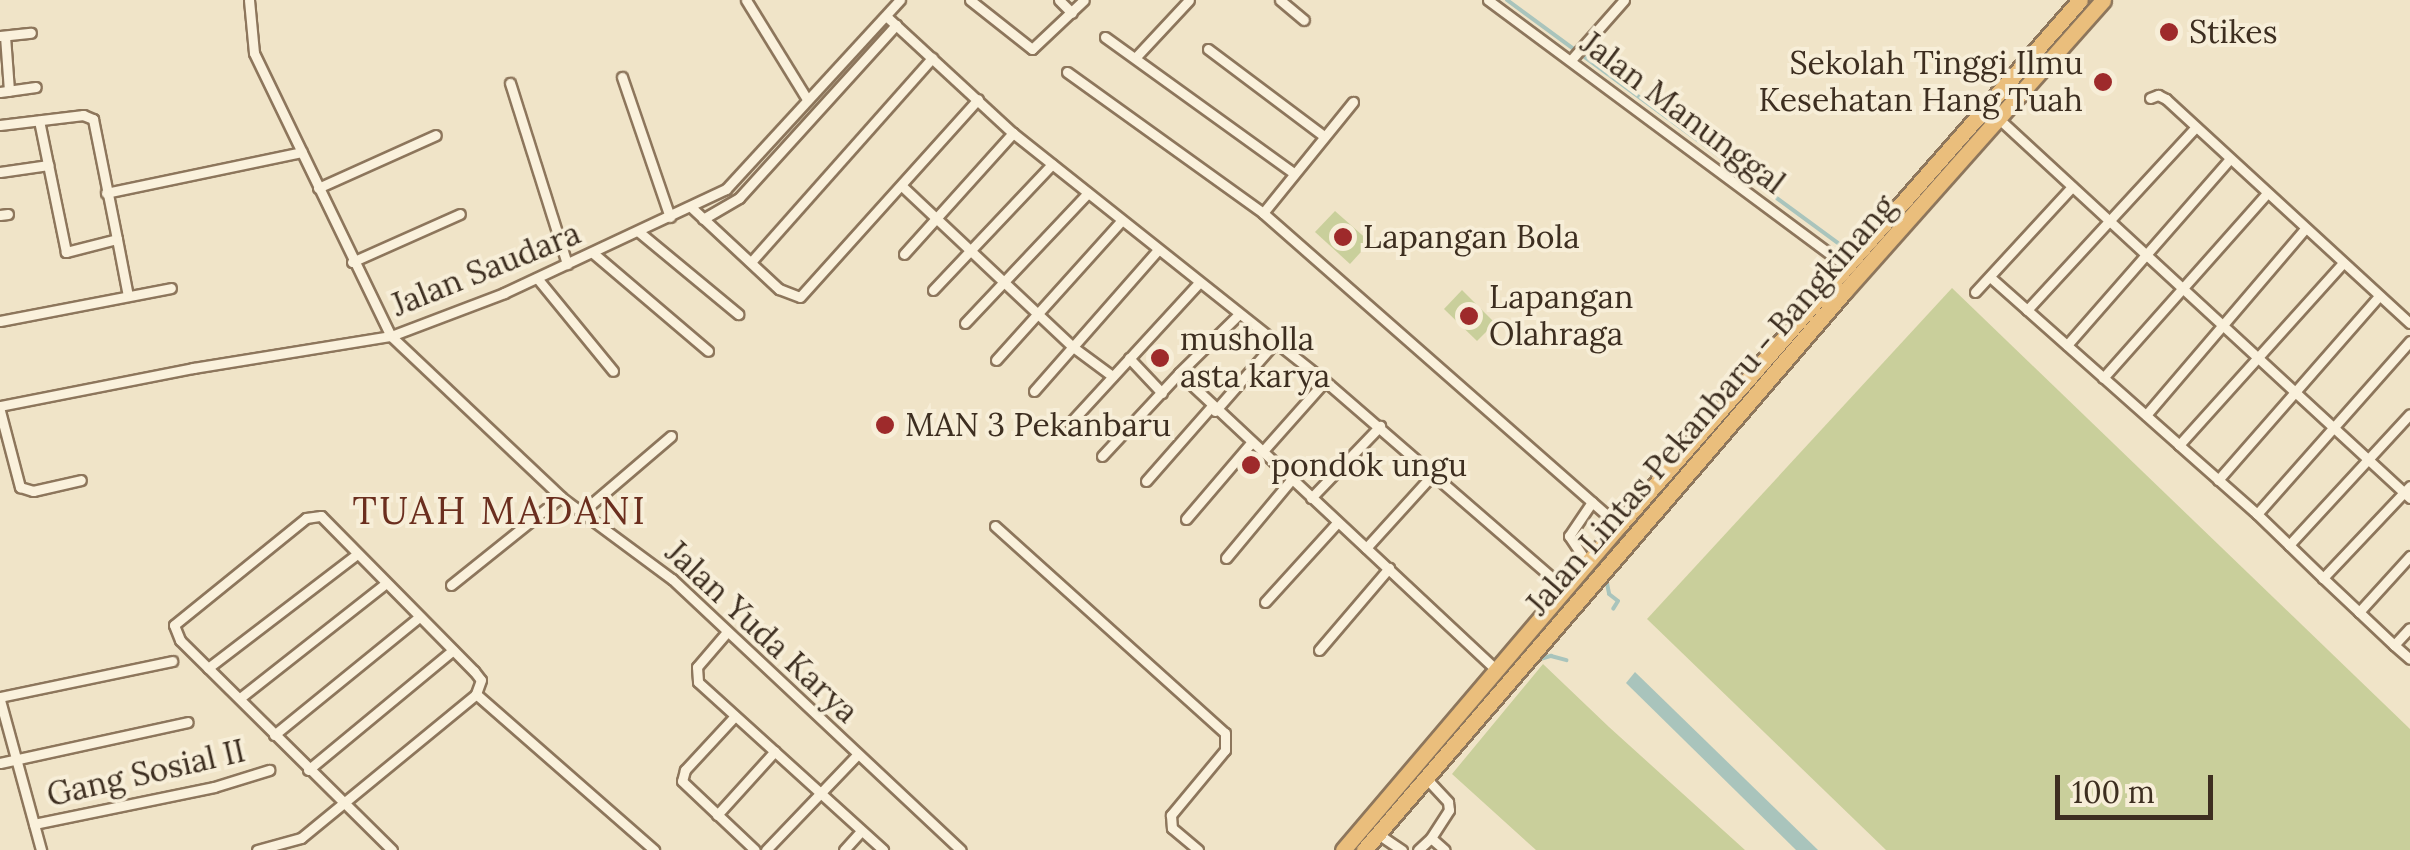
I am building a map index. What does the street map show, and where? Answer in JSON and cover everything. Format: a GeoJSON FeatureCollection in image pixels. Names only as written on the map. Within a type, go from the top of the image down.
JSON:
{"type":"FeatureCollection","features":[{"type":"Feature","properties":{"kind":"highway","name":"Jalan Lintas Pekanbaru - Bangkinang"},"geometry":{"type":"LineString","coordinates":[[1758,381],[1848,267],[2080,0]]}},
{"type":"Feature","properties":{"kind":"highway","name":"Jalan Lintas Pekanbaru - Bangkinang"},"geometry":{"type":"LineString","coordinates":[[1343,850],[1619,526],[1850,286],[2103,0]]}},
{"type":"Feature","properties":{"kind":"highway","name":"Jalan Lintas Pekanbaru - Bangkinang"},"geometry":{"type":"LineString","coordinates":[[1364,850],[1738,402]]}},
{"type":"Feature","properties":{"kind":"street","name":"Jalan Yuda Karya"},"geometry":{"type":"LineString","coordinates":[[249,0],[254,53],[391,336],[561,498],[672,579],[960,850]]}},
{"type":"Feature","properties":{"kind":"street"},"geometry":{"type":"LineString","coordinates":[[746,0],[807,99]]}},
{"type":"Feature","properties":{"kind":"street","name":"Jalan Saudara"},"geometry":{"type":"LineString","coordinates":[[0,408],[193,368],[391,336],[537,278],[670,218],[740,177],[900,0]]}},
{"type":"Feature","properties":{"kind":"street"},"geometry":{"type":"LineString","coordinates":[[970,0],[1032,49],[1084,0]]}},
{"type":"Feature","properties":{"kind":"street"},"geometry":{"type":"LineString","coordinates":[[1059,0],[1072,12]]}},
{"type":"Feature","properties":{"kind":"street"},"geometry":{"type":"LineString","coordinates":[[1134,58],[1190,0]]}},
{"type":"Feature","properties":{"kind":"street"},"geometry":{"type":"LineString","coordinates":[[1280,0],[1304,20]]}},
{"type":"Feature","properties":{"kind":"street","name":"Jalan Manunggal"},"geometry":{"type":"LineString","coordinates":[[1488,0],[1848,267]]}},
{"type":"Feature","properties":{"kind":"street"},"geometry":{"type":"LineString","coordinates":[[1571,60],[1624,0]]}},
{"type":"Feature","properties":{"kind":"street"},"geometry":{"type":"LineString","coordinates":[[886,16],[1014,133],[1380,426],[1566,590]]}},
{"type":"Feature","properties":{"kind":"street"},"geometry":{"type":"LineString","coordinates":[[703,219],[739,198],[896,25]]}},
{"type":"Feature","properties":{"kind":"street"},"geometry":{"type":"LineString","coordinates":[[30,33],[2,36],[5,91],[36,87]]}},
{"type":"Feature","properties":{"kind":"street"},"geometry":{"type":"LineString","coordinates":[[1105,37],[1292,172]]}},
{"type":"Feature","properties":{"kind":"street"},"geometry":{"type":"LineString","coordinates":[[1208,49],[1324,136]]}},
{"type":"Feature","properties":{"kind":"street"},"geometry":{"type":"LineString","coordinates":[[751,262],[932,58]]}},
{"type":"Feature","properties":{"kind":"street"},"geometry":{"type":"LineString","coordinates":[[1067,72],[1263,213],[1619,526]]}},
{"type":"Feature","properties":{"kind":"street"},"geometry":{"type":"LineString","coordinates":[[622,77],[670,218]]}},
{"type":"Feature","properties":{"kind":"street"},"geometry":{"type":"LineString","coordinates":[[510,83],[568,264]]}},
{"type":"Feature","properties":{"kind":"street"},"geometry":{"type":"LineString","coordinates":[[2150,98],[2158,95],[2166,100],[2410,323]]}},
{"type":"Feature","properties":{"kind":"street"},"geometry":{"type":"LineString","coordinates":[[692,208],[788,296],[800,297],[978,100]]}},
{"type":"Feature","properties":{"kind":"street"},"geometry":{"type":"LineString","coordinates":[[1263,213],[1292,172],[1353,102]]}},
{"type":"Feature","properties":{"kind":"street"},"geometry":{"type":"LineString","coordinates":[[0,125],[83,115],[93,119],[128,296]]}},
{"type":"Feature","properties":{"kind":"street"},"geometry":{"type":"LineString","coordinates":[[1999,120],[2408,492],[2323,578]]}},
{"type":"Feature","properties":{"kind":"street"},"geometry":{"type":"LineString","coordinates":[[39,121],[66,252],[117,239]]}},
{"type":"Feature","properties":{"kind":"street"},"geometry":{"type":"LineString","coordinates":[[2028,310],[2196,128]]}},
{"type":"Feature","properties":{"kind":"street"},"geometry":{"type":"LineString","coordinates":[[777,132],[790,142]]}},
{"type":"Feature","properties":{"kind":"street"},"geometry":{"type":"LineString","coordinates":[[904,254],[1014,133]]}},
{"type":"Feature","properties":{"kind":"street"},"geometry":{"type":"LineString","coordinates":[[318,188],[436,135]]}},
{"type":"Feature","properties":{"kind":"street"},"geometry":{"type":"LineString","coordinates":[[106,193],[302,152]]}},
{"type":"Feature","properties":{"kind":"street"},"geometry":{"type":"LineString","coordinates":[[2066,345],[2230,159]]}},
{"type":"Feature","properties":{"kind":"street"},"geometry":{"type":"LineString","coordinates":[[934,290],[1052,164]]}},
{"type":"Feature","properties":{"kind":"street"},"geometry":{"type":"LineString","coordinates":[[0,172],[48,166]]}},
{"type":"Feature","properties":{"kind":"street"},"geometry":{"type":"LineString","coordinates":[[902,186],[1072,347],[1112,376]]}},
{"type":"Feature","properties":{"kind":"street"},"geometry":{"type":"LineString","coordinates":[[1975,292],[2072,187]]}},
{"type":"Feature","properties":{"kind":"street"},"geometry":{"type":"LineString","coordinates":[[2104,378],[2267,193]]}},
{"type":"Feature","properties":{"kind":"street"},"geometry":{"type":"LineString","coordinates":[[966,323],[1088,194]]}},
{"type":"Feature","properties":{"kind":"street"},"geometry":{"type":"LineString","coordinates":[[352,262],[460,214]]}},
{"type":"Feature","properties":{"kind":"street"},"geometry":{"type":"LineString","coordinates":[[996,360],[1121,221]]}},
{"type":"Feature","properties":{"kind":"street"},"geometry":{"type":"LineString","coordinates":[[2146,415],[2220,323],[2305,229]]}},
{"type":"Feature","properties":{"kind":"street"},"geometry":{"type":"LineString","coordinates":[[639,232],[738,314]]}},
{"type":"Feature","properties":{"kind":"street"},"geometry":{"type":"LineString","coordinates":[[1034,390],[1158,251]]}},
{"type":"Feature","properties":{"kind":"street"},"geometry":{"type":"LineString","coordinates":[[593,252],[708,350]]}},
{"type":"Feature","properties":{"kind":"street"},"geometry":{"type":"LineString","coordinates":[[2179,445],[2343,262]]}},
{"type":"Feature","properties":{"kind":"street"},"geometry":{"type":"LineString","coordinates":[[1990,277],[2257,514],[2410,659]]}},
{"type":"Feature","properties":{"kind":"street"},"geometry":{"type":"LineString","coordinates":[[537,278],[613,372]]}},
{"type":"Feature","properties":{"kind":"street"},"geometry":{"type":"LineString","coordinates":[[1070,422],[1198,284]]}},
{"type":"Feature","properties":{"kind":"street"},"geometry":{"type":"LineString","coordinates":[[0,321],[171,288]]}},
{"type":"Feature","properties":{"kind":"street"},"geometry":{"type":"LineString","coordinates":[[2218,480],[2379,296]]}},
{"type":"Feature","properties":{"kind":"street"},"geometry":{"type":"LineString","coordinates":[[1102,456],[1239,314]]}},
{"type":"Feature","properties":{"kind":"street"},"geometry":{"type":"LineString","coordinates":[[1146,481],[1276,341]]}},
{"type":"Feature","properties":{"kind":"street"},"geometry":{"type":"LineString","coordinates":[[2257,514],[2410,342]]}},
{"type":"Feature","properties":{"kind":"street"},"geometry":{"type":"LineString","coordinates":[[1128,358],[1162,394]]}},
{"type":"Feature","properties":{"kind":"street"},"geometry":{"type":"LineString","coordinates":[[1179,373],[1213,409],[1497,671]]}},
{"type":"Feature","properties":{"kind":"street"},"geometry":{"type":"LineString","coordinates":[[1262,452],[1325,381]]}},
{"type":"Feature","properties":{"kind":"street"},"geometry":{"type":"LineString","coordinates":[[0,408],[20,486],[33,492],[81,480]]}},
{"type":"Feature","properties":{"kind":"street"},"geometry":{"type":"LineString","coordinates":[[2289,545],[2410,414]]}},
{"type":"Feature","properties":{"kind":"street"},"geometry":{"type":"LineString","coordinates":[[1311,498],[1380,426]]}},
{"type":"Feature","properties":{"kind":"street"},"geometry":{"type":"LineString","coordinates":[[582,512],[671,436]]}},
{"type":"Feature","properties":{"kind":"street"},"geometry":{"type":"LineString","coordinates":[[1186,519],[1252,443]]}},
{"type":"Feature","properties":{"kind":"street"},"geometry":{"type":"LineString","coordinates":[[1366,548],[1433,474]]}},
{"type":"Feature","properties":{"kind":"street"},"geometry":{"type":"LineString","coordinates":[[1226,558],[1291,480]]}},
{"type":"Feature","properties":{"kind":"street"},"geometry":{"type":"LineString","coordinates":[[451,586],[561,498]]}},
{"type":"Feature","properties":{"kind":"street"},"geometry":{"type":"LineString","coordinates":[[1588,564],[1569,536],[1592,502]]}},
{"type":"Feature","properties":{"kind":"street"},"geometry":{"type":"LineString","coordinates":[[257,850],[301,838],[343,806],[476,694],[481,680],[321,516],[306,518],[174,625],[180,640],[343,806],[392,850]]}},
{"type":"Feature","properties":{"kind":"street"},"geometry":{"type":"LineString","coordinates":[[1264,602],[1337,523]]}},
{"type":"Feature","properties":{"kind":"street"},"geometry":{"type":"LineString","coordinates":[[996,526],[1225,733],[1226,750],[1171,815],[1172,828],[1198,850]]}},
{"type":"Feature","properties":{"kind":"street"},"geometry":{"type":"LineString","coordinates":[[208,668],[356,555]]}},
{"type":"Feature","properties":{"kind":"street"},"geometry":{"type":"LineString","coordinates":[[2359,612],[2410,556]]}},
{"type":"Feature","properties":{"kind":"street"},"geometry":{"type":"LineString","coordinates":[[1319,650],[1389,568]]}},
{"type":"Feature","properties":{"kind":"street"},"geometry":{"type":"LineString","coordinates":[[240,698],[385,584]]}},
{"type":"Feature","properties":{"kind":"street"},"geometry":{"type":"LineString","coordinates":[[274,735],[419,617]]}},
{"type":"Feature","properties":{"kind":"street"},"geometry":{"type":"LineString","coordinates":[[2394,645],[2410,628]]}},
{"type":"Feature","properties":{"kind":"street"},"geometry":{"type":"LineString","coordinates":[[728,632],[694,672],[698,682],[883,850]]}},
{"type":"Feature","properties":{"kind":"street"},"geometry":{"type":"LineString","coordinates":[[308,770],[453,650]]}},
{"type":"Feature","properties":{"kind":"street"},"geometry":{"type":"LineString","coordinates":[[41,850],[0,699],[172,661]]}},
{"type":"Feature","properties":{"kind":"street"},"geometry":{"type":"LineString","coordinates":[[476,694],[654,850]]}},
{"type":"Feature","properties":{"kind":"street"},"geometry":{"type":"LineString","coordinates":[[735,716],[685,770],[685,786],[755,850]]}},
{"type":"Feature","properties":{"kind":"street"},"geometry":{"type":"LineString","coordinates":[[0,763],[188,722]]}},
{"type":"Feature","properties":{"kind":"street"},"geometry":{"type":"LineString","coordinates":[[717,815],[775,751]]}},
{"type":"Feature","properties":{"kind":"street"},"geometry":{"type":"LineString","coordinates":[[766,850],[857,755]]}},
{"type":"Feature","properties":{"kind":"street","name":"Gang Sosial II"},"geometry":{"type":"LineString","coordinates":[[34,824],[214,787],[269,770]]}},
{"type":"Feature","properties":{"kind":"street"},"geometry":{"type":"LineString","coordinates":[[1418,850],[1450,810],[1446,796],[1425,777]]}},
{"type":"Feature","properties":{"kind":"street"},"geometry":{"type":"LineString","coordinates":[[844,850],[861,831]]}},
{"type":"Feature","properties":{"kind":"street"},"geometry":{"type":"LineString","coordinates":[[1378,834],[1402,850]]}},
{"type":"Feature","properties":{"kind":"street"},"geometry":{"type":"LineString","coordinates":[[1431,838],[1444,850]]}},
{"type":"Feature","properties":{"kind":"green space","name":"Lapangan Bola"},"geometry":{"type":"Polygon","coordinates":[[[1335,211],[1370,242],[1350,264],[1315,232],[1335,211]]]}},
{"type":"Feature","properties":{"kind":"green space"},"geometry":{"type":"Polygon","coordinates":[[[1952,288],[2410,729],[2410,850],[1886,850],[1647,619],[1952,288]]]}},
{"type":"Feature","properties":{"kind":"green space","name":"Lapangan Olahraga"},"geometry":{"type":"Polygon","coordinates":[[[1462,290],[1495,323],[1477,341],[1444,309],[1462,290]]]}},
{"type":"Feature","properties":{"kind":"green space"},"geometry":{"type":"Polygon","coordinates":[[[1543,664],[1745,850],[1536,850],[1452,774],[1543,664]]]}},
{"type":"Feature","properties":{"kind":"water"},"geometry":{"type":"Polygon","coordinates":[[[1635,672],[1818,850],[1796,850],[1626,683],[1635,672]]]}},
{"type":"Feature","properties":{"kind":"waterway"},"geometry":{"type":"LineString","coordinates":[[1507,0],[1853,254]]}},
{"type":"Feature","properties":{"kind":"waterway"},"geometry":{"type":"LineString","coordinates":[[1606,578],[1609,594],[1618,601],[1613,609]]}},
{"type":"Feature","properties":{"kind":"waterway"},"geometry":{"type":"LineString","coordinates":[[1533,661],[1551,656],[1566,660]]}},
{"type":"Feature","properties":{"kind":"place","name":"Stikes"},"geometry":{"type":"Point","coordinates":[2169,32]}},
{"type":"Feature","properties":{"kind":"place","name":"Sekolah Tinggi Ilmu Kesehatan Hang Tuah"},"geometry":{"type":"Point","coordinates":[2103,82]}},
{"type":"Feature","properties":{"kind":"place","name":"Lapangan Bola"},"geometry":{"type":"Point","coordinates":[1343,237]}},
{"type":"Feature","properties":{"kind":"place","name":"Lapangan Olahraga"},"geometry":{"type":"Point","coordinates":[1469,316]}},
{"type":"Feature","properties":{"kind":"place","name":"musholla asta karya"},"geometry":{"type":"Point","coordinates":[1160,358]}},
{"type":"Feature","properties":{"kind":"place","name":"MAN 3 Pekanbaru"},"geometry":{"type":"Point","coordinates":[885,425]}},
{"type":"Feature","properties":{"kind":"place","name":"pondok ungu"},"geometry":{"type":"Point","coordinates":[1251,465]}},
{"type":"Feature","properties":{"kind":"district","name":"TUAH MADANI"},"geometry":{"type":"Point","coordinates":[500,511]}}]}
